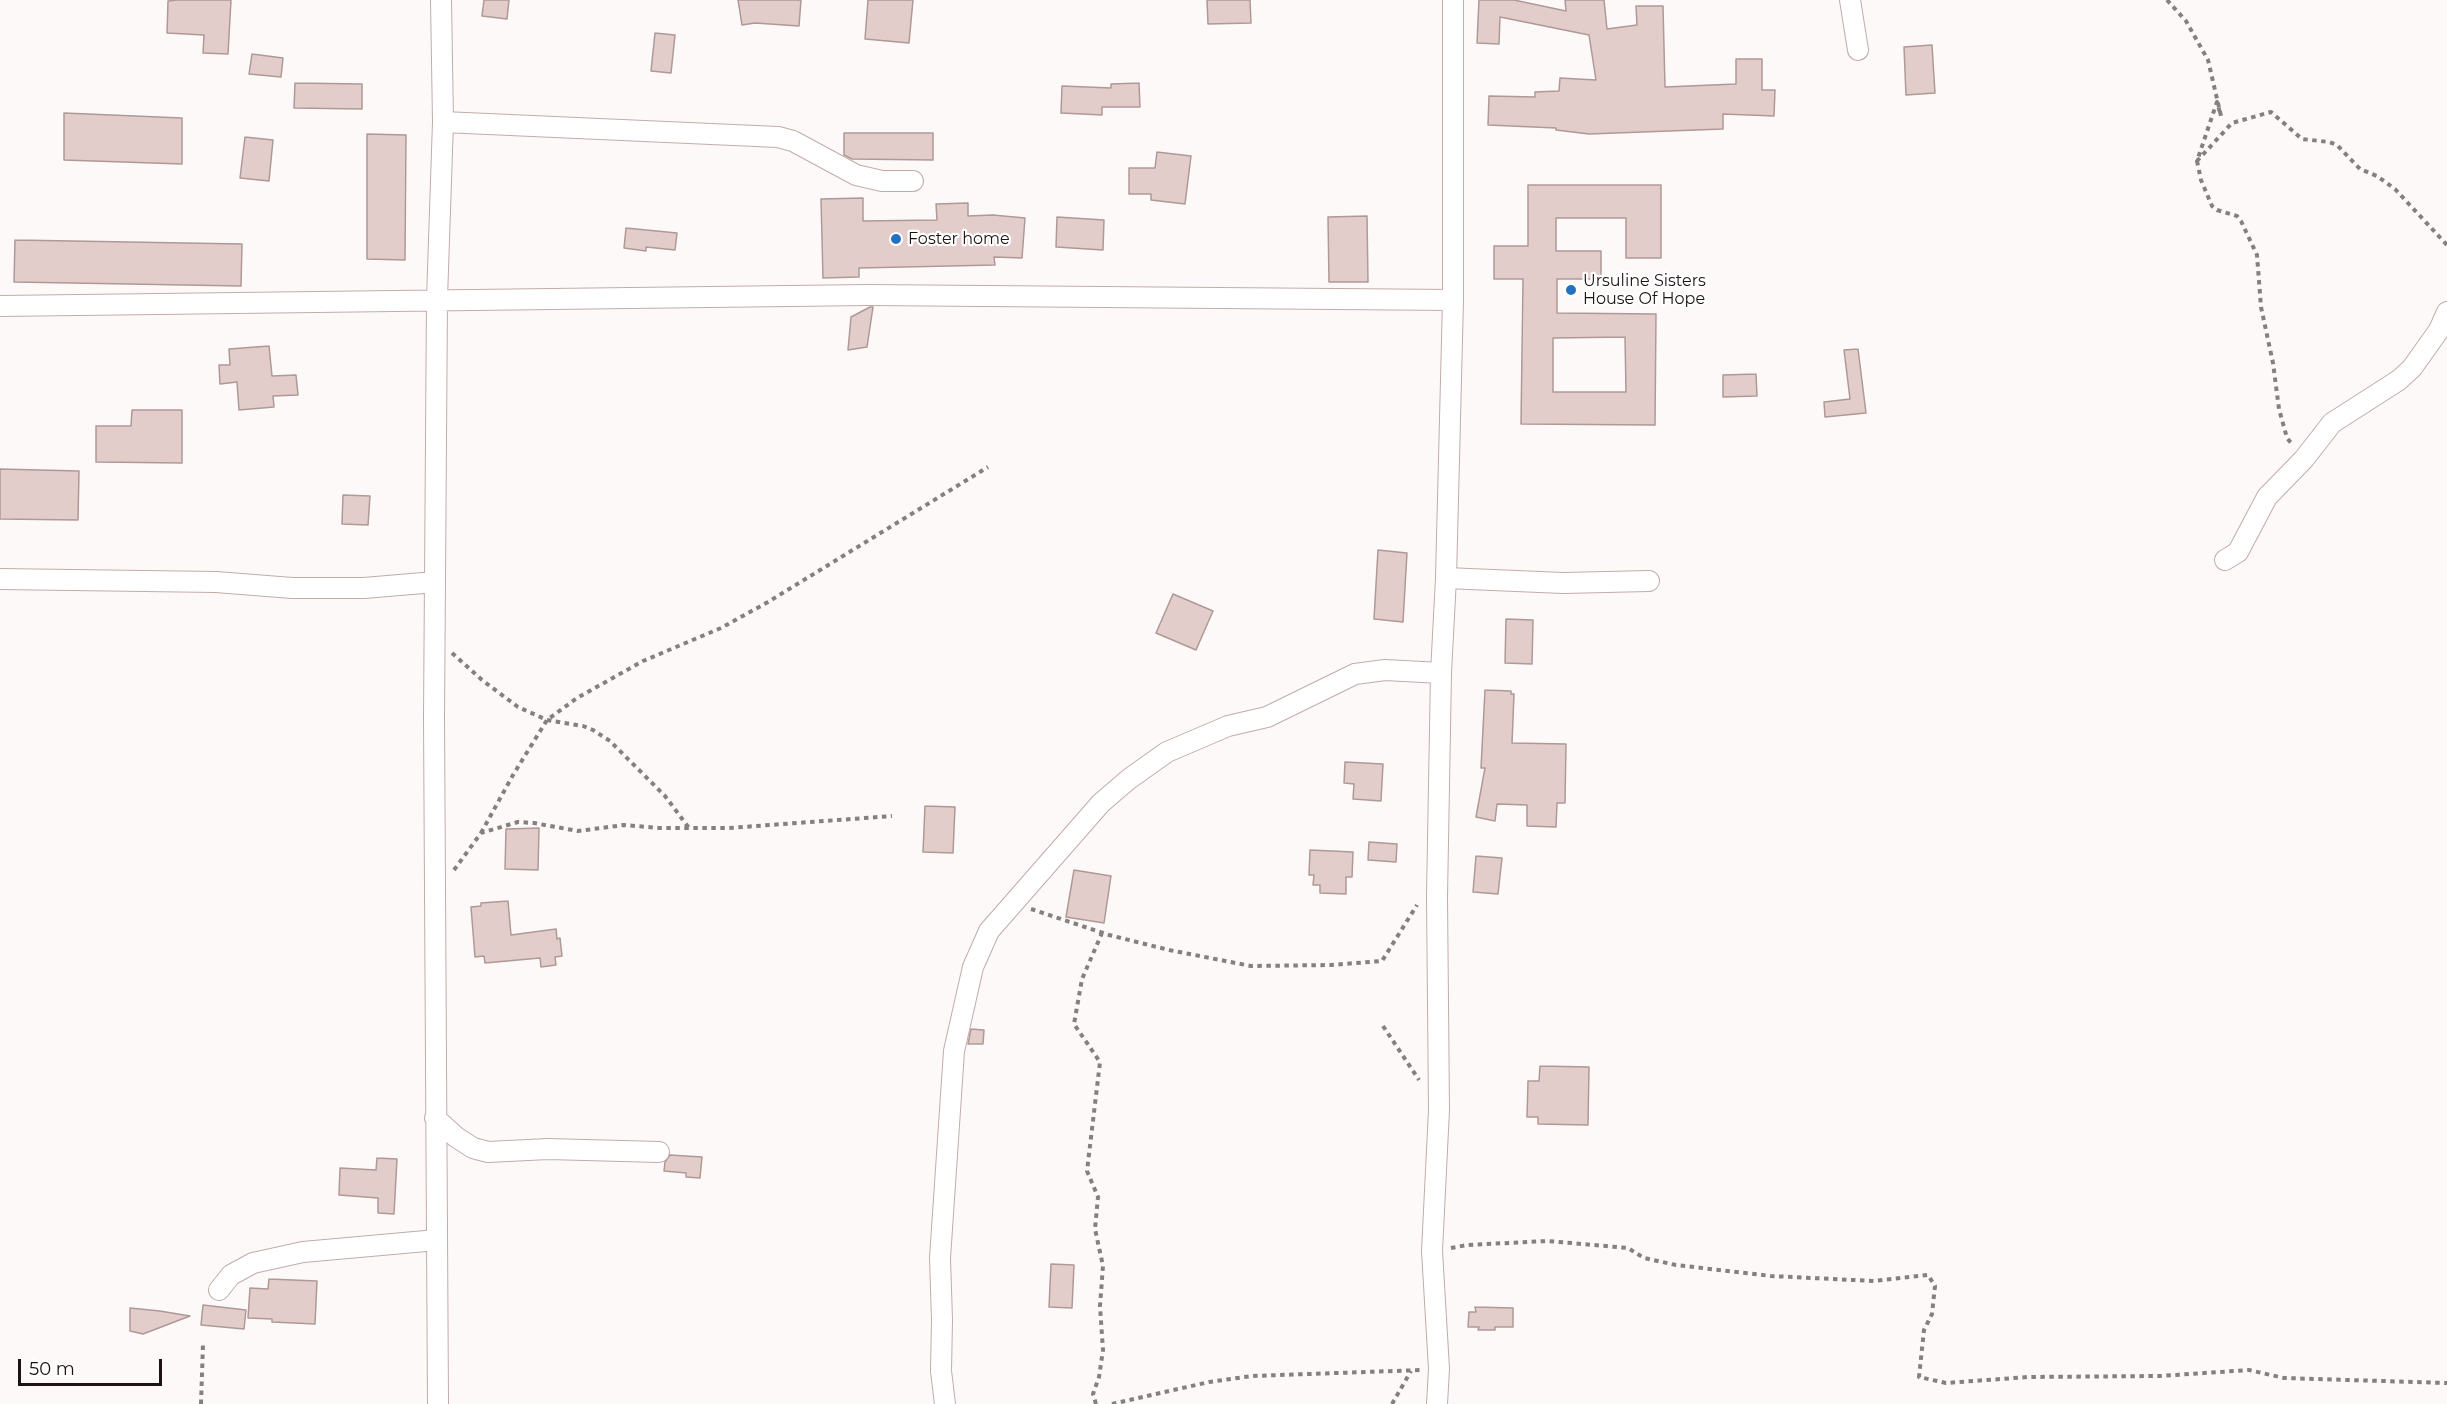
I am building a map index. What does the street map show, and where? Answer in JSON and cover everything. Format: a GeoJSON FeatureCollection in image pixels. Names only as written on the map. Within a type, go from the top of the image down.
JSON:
{"type":"FeatureCollection","features":[{"type":"Feature","properties":{"kind":"street"},"geometry":{"type":"LineString","coordinates":[[438,1404],[434,890],[437,299],[443,123],[441,0]]}},
{"type":"Feature","properties":{"kind":"street"},"geometry":{"type":"LineString","coordinates":[[1437,1404],[1439,1370],[1432,1251],[1438,1110],[1437,897],[1441,673],[1446,578],[1453,300],[1453,0]]}},
{"type":"Feature","properties":{"kind":"street"},"geometry":{"type":"LineString","coordinates":[[1850,0],[1858,50]]}},
{"type":"Feature","properties":{"kind":"street"},"geometry":{"type":"LineString","coordinates":[[443,123],[778,137],[793,141],[856,175],[882,181],[913,181]]}},
{"type":"Feature","properties":{"kind":"street"},"geometry":{"type":"LineString","coordinates":[[0,306],[868,295],[1453,300]]}},
{"type":"Feature","properties":{"kind":"street"},"geometry":{"type":"LineString","coordinates":[[2225,560],[2238,552],[2267,497],[2304,459],[2332,423],[2349,410],[2389,388],[2412,368],[2439,330],[2447,312]]}},
{"type":"Feature","properties":{"kind":"street"},"geometry":{"type":"LineString","coordinates":[[1446,578],[1563,583],[1649,581]]}},
{"type":"Feature","properties":{"kind":"street"},"geometry":{"type":"LineString","coordinates":[[0,579],[216,582],[292,588],[364,588],[435,582]]}},
{"type":"Feature","properties":{"kind":"street"},"geometry":{"type":"LineString","coordinates":[[945,1404],[941,1371],[940,1258],[954,1052],[973,967],[989,931],[1101,804],[1129,779],[1167,752],[1228,726],[1267,717],[1355,674],[1385,670],[1441,673]]}},
{"type":"Feature","properties":{"kind":"street"},"geometry":{"type":"LineString","coordinates":[[435,1118],[456,1137],[473,1148],[488,1152],[558,1149],[659,1152]]}},
{"type":"Feature","properties":{"kind":"street"},"geometry":{"type":"LineString","coordinates":[[219,1290],[231,1275],[254,1263],[303,1252],[436,1240]]}},
{"type":"Feature","properties":{"kind":"path"},"geometry":{"type":"LineString","coordinates":[[2167,0],[2186,21],[2208,60],[2221,116],[2217,102],[2197,161],[2201,180],[2212,206],[2217,210],[2237,216],[2241,220],[2257,255],[2260,307],[2273,363],[2279,409],[2288,438],[2304,459]]}},
{"type":"Feature","properties":{"kind":"path"},"geometry":{"type":"LineString","coordinates":[[2197,161],[2232,123],[2271,112],[2302,139],[2337,145],[2360,169],[2378,176],[2395,189],[2447,245]]}},
{"type":"Feature","properties":{"kind":"path"},"geometry":{"type":"LineString","coordinates":[[434,890],[458,865],[482,833],[513,775],[547,720],[577,698],[623,671],[721,628],[768,602],[988,467]]}},
{"type":"Feature","properties":{"kind":"path"},"geometry":{"type":"LineString","coordinates":[[435,624],[452,653],[482,680],[518,707],[547,720],[583,726],[610,741],[665,796],[689,828]]}},
{"type":"Feature","properties":{"kind":"path"},"geometry":{"type":"LineString","coordinates":[[482,833],[518,822],[578,831],[624,825],[729,828],[892,816]]}},
{"type":"Feature","properties":{"kind":"path"},"geometry":{"type":"LineString","coordinates":[[1013,903],[1102,933],[1169,950],[1251,966],[1382,961],[1417,906],[1437,897]]}},
{"type":"Feature","properties":{"kind":"path"},"geometry":{"type":"LineString","coordinates":[[1096,1404],[1094,1394],[1103,1350],[1100,1306],[1103,1266],[1095,1229],[1098,1197],[1087,1171],[1100,1062],[1074,1024],[1082,979],[1102,933]]}},
{"type":"Feature","properties":{"kind":"path"},"geometry":{"type":"LineString","coordinates":[[1383,1026],[1420,1082]]}},
{"type":"Feature","properties":{"kind":"path"},"geometry":{"type":"LineString","coordinates":[[1432,1251],[1467,1245],[1548,1241],[1628,1248],[1644,1258],[1676,1265],[1771,1276],[1874,1281],[1928,1275],[1935,1286],[1932,1314],[1924,1330],[1919,1377],[1946,1383],[2028,1377],[2160,1376],[2250,1370],[2284,1378],[2447,1383]]}},
{"type":"Feature","properties":{"kind":"path"},"geometry":{"type":"LineString","coordinates":[[201,1404],[203,1344]]}},
{"type":"Feature","properties":{"kind":"path"},"geometry":{"type":"LineString","coordinates":[[1112,1404],[1209,1382],[1252,1376],[1439,1370]]}},
{"type":"Feature","properties":{"kind":"path"},"geometry":{"type":"LineString","coordinates":[[1392,1404],[1411,1371]]}},
{"type":"Feature","properties":{"kind":"building"},"geometry":{"type":"Polygon","coordinates":[[[231,0],[228,54],[203,53],[204,35],[167,33],[168,1],[231,0]]]}},
{"type":"Feature","properties":{"kind":"building"},"geometry":{"type":"Polygon","coordinates":[[[484,0],[509,0],[507,19],[482,16],[484,0]]]}},
{"type":"Feature","properties":{"kind":"building"},"geometry":{"type":"Polygon","coordinates":[[[738,0],[801,0],[799,26],[755,23],[742,25],[738,0]]]}},
{"type":"Feature","properties":{"kind":"building"},"geometry":{"type":"Polygon","coordinates":[[[868,0],[913,0],[909,43],[865,39],[868,0]]]}},
{"type":"Feature","properties":{"kind":"building"},"geometry":{"type":"Polygon","coordinates":[[[1207,0],[1250,0],[1251,23],[1208,24],[1207,0]]]}},
{"type":"Feature","properties":{"kind":"building"},"geometry":{"type":"Polygon","coordinates":[[[1479,0],[1514,0],[1566,11],[1565,0],[1604,0],[1607,29],[1637,25],[1636,6],[1663,6],[1665,87],[1736,84],[1736,59],[1762,59],[1762,90],[1775,90],[1774,116],[1723,114],[1723,129],[1589,134],[1556,130],[1556,128],[1488,125],[1489,96],[1535,97],[1535,92],[1559,91],[1560,78],[1596,80],[1589,35],[1500,17],[1499,44],[1477,43],[1479,0]]]}},
{"type":"Feature","properties":{"kind":"building"},"geometry":{"type":"Polygon","coordinates":[[[655,33],[675,35],[671,73],[651,71],[655,33]]]}},
{"type":"Feature","properties":{"kind":"building"},"geometry":{"type":"Polygon","coordinates":[[[1932,45],[1935,93],[1906,95],[1904,47],[1932,45]]]}},
{"type":"Feature","properties":{"kind":"building"},"geometry":{"type":"Polygon","coordinates":[[[252,54],[283,58],[281,77],[249,74],[252,54]]]}},
{"type":"Feature","properties":{"kind":"building"},"geometry":{"type":"Polygon","coordinates":[[[295,83],[362,84],[362,109],[294,108],[295,83]]]}},
{"type":"Feature","properties":{"kind":"building"},"geometry":{"type":"Polygon","coordinates":[[[1139,83],[1140,107],[1102,107],[1102,115],[1061,113],[1062,86],[1111,88],[1111,84],[1139,83]]]}},
{"type":"Feature","properties":{"kind":"building"},"geometry":{"type":"Polygon","coordinates":[[[64,113],[182,118],[182,164],[64,160],[64,113]]]}},
{"type":"Feature","properties":{"kind":"building"},"geometry":{"type":"Polygon","coordinates":[[[844,133],[933,133],[933,160],[852,159],[844,155],[844,133]]]}},
{"type":"Feature","properties":{"kind":"building"},"geometry":{"type":"Polygon","coordinates":[[[367,134],[406,135],[405,260],[367,259],[367,134]]]}},
{"type":"Feature","properties":{"kind":"building"},"geometry":{"type":"Polygon","coordinates":[[[245,137],[273,140],[269,181],[240,178],[245,137]]]}},
{"type":"Feature","properties":{"kind":"building"},"geometry":{"type":"Polygon","coordinates":[[[1157,152],[1191,156],[1185,204],[1151,200],[1151,194],[1129,194],[1129,168],[1155,168],[1157,152]]]}},
{"type":"Feature","properties":{"kind":"building"},"geometry":{"type":"Polygon","coordinates":[[[1528,185],[1661,185],[1661,258],[1626,258],[1626,218],[1556,218],[1556,251],[1601,251],[1601,279],[1557,279],[1557,313],[1656,314],[1655,425],[1521,424],[1523,279],[1494,279],[1494,246],[1528,246],[1528,185]],[[1625,337],[1553,338],[1553,392],[1626,392],[1625,337]]]}},
{"type":"Feature","properties":{"kind":"building","name":"Foster home"},"geometry":{"type":"Polygon","coordinates":[[[863,198],[863,221],[937,220],[936,204],[968,203],[968,216],[993,215],[1025,218],[1022,258],[994,257],[995,265],[859,268],[859,277],[823,278],[821,199],[863,198]]]}},
{"type":"Feature","properties":{"kind":"building"},"geometry":{"type":"Polygon","coordinates":[[[1367,216],[1368,282],[1329,282],[1328,217],[1367,216]]]}},
{"type":"Feature","properties":{"kind":"building"},"geometry":{"type":"Polygon","coordinates":[[[1057,217],[1104,220],[1103,250],[1056,247],[1057,217]]]}},
{"type":"Feature","properties":{"kind":"building"},"geometry":{"type":"Polygon","coordinates":[[[626,228],[677,233],[675,250],[646,247],[646,251],[624,248],[626,228]]]}},
{"type":"Feature","properties":{"kind":"building"},"geometry":{"type":"Polygon","coordinates":[[[15,240],[242,244],[241,286],[14,282],[15,240]]]}},
{"type":"Feature","properties":{"kind":"building"},"geometry":{"type":"Polygon","coordinates":[[[873,307],[867,347],[848,350],[851,317],[873,307]]]}},
{"type":"Feature","properties":{"kind":"building"},"geometry":{"type":"Polygon","coordinates":[[[269,346],[272,376],[296,375],[298,395],[273,396],[274,407],[239,410],[237,382],[220,384],[219,365],[230,365],[229,349],[269,346]]]}},
{"type":"Feature","properties":{"kind":"building"},"geometry":{"type":"Polygon","coordinates":[[[1858,349],[1866,413],[1825,417],[1824,402],[1850,399],[1844,350],[1858,349]]]}},
{"type":"Feature","properties":{"kind":"building"},"geometry":{"type":"Polygon","coordinates":[[[1756,374],[1757,396],[1723,397],[1723,375],[1756,374]]]}},
{"type":"Feature","properties":{"kind":"building"},"geometry":{"type":"Polygon","coordinates":[[[132,410],[182,410],[182,463],[96,462],[96,426],[131,426],[132,410]]]}},
{"type":"Feature","properties":{"kind":"building"},"geometry":{"type":"Polygon","coordinates":[[[0,469],[79,471],[78,520],[0,519],[0,469]]]}},
{"type":"Feature","properties":{"kind":"building"},"geometry":{"type":"Polygon","coordinates":[[[343,495],[370,496],[368,525],[342,524],[343,495]]]}},
{"type":"Feature","properties":{"kind":"building"},"geometry":{"type":"Polygon","coordinates":[[[1378,550],[1407,553],[1403,622],[1374,619],[1378,550]]]}},
{"type":"Feature","properties":{"kind":"building"},"geometry":{"type":"Polygon","coordinates":[[[1173,594],[1213,611],[1196,650],[1156,633],[1173,594]]]}},
{"type":"Feature","properties":{"kind":"building"},"geometry":{"type":"Polygon","coordinates":[[[1506,619],[1533,620],[1532,664],[1505,663],[1506,619]]]}},
{"type":"Feature","properties":{"kind":"building"},"geometry":{"type":"Polygon","coordinates":[[[1485,690],[1511,691],[1511,694],[1514,694],[1512,743],[1566,744],[1565,803],[1557,803],[1556,827],[1527,826],[1527,805],[1497,804],[1495,821],[1476,817],[1485,768],[1481,768],[1485,690]]]}},
{"type":"Feature","properties":{"kind":"building"},"geometry":{"type":"Polygon","coordinates":[[[1345,762],[1383,764],[1381,801],[1353,799],[1354,784],[1344,783],[1345,762]]]}},
{"type":"Feature","properties":{"kind":"building"},"geometry":{"type":"Polygon","coordinates":[[[925,806],[955,807],[953,853],[923,852],[925,806]]]}},
{"type":"Feature","properties":{"kind":"building"},"geometry":{"type":"Polygon","coordinates":[[[539,828],[538,870],[505,869],[506,829],[539,828]]]}},
{"type":"Feature","properties":{"kind":"building"},"geometry":{"type":"Polygon","coordinates":[[[1369,842],[1397,844],[1396,862],[1368,860],[1369,842]]]}},
{"type":"Feature","properties":{"kind":"building"},"geometry":{"type":"Polygon","coordinates":[[[1310,850],[1353,852],[1352,877],[1346,877],[1346,894],[1320,893],[1320,885],[1313,885],[1314,875],[1309,875],[1310,850]]]}},
{"type":"Feature","properties":{"kind":"building"},"geometry":{"type":"Polygon","coordinates":[[[1476,856],[1502,858],[1498,894],[1473,892],[1476,856]]]}},
{"type":"Feature","properties":{"kind":"building"},"geometry":{"type":"Polygon","coordinates":[[[1074,870],[1111,876],[1104,923],[1066,917],[1074,870]]]}},
{"type":"Feature","properties":{"kind":"building"},"geometry":{"type":"Polygon","coordinates":[[[508,901],[511,935],[556,929],[557,939],[560,938],[562,956],[555,957],[556,965],[541,967],[540,958],[485,963],[484,956],[475,957],[471,907],[481,906],[481,903],[508,901]]]}},
{"type":"Feature","properties":{"kind":"building"},"geometry":{"type":"Polygon","coordinates":[[[971,1029],[984,1030],[983,1044],[968,1044],[971,1029]]]}},
{"type":"Feature","properties":{"kind":"building"},"geometry":{"type":"Polygon","coordinates":[[[1540,1066],[1589,1067],[1588,1125],[1538,1124],[1538,1117],[1527,1117],[1528,1081],[1539,1081],[1540,1066]]]}},
{"type":"Feature","properties":{"kind":"building"},"geometry":{"type":"Polygon","coordinates":[[[670,1155],[702,1157],[700,1178],[686,1177],[686,1173],[664,1171],[665,1162],[670,1155]]]}},
{"type":"Feature","properties":{"kind":"building"},"geometry":{"type":"Polygon","coordinates":[[[377,1158],[397,1159],[394,1214],[378,1213],[378,1198],[339,1195],[340,1168],[376,1170],[377,1158]]]}},
{"type":"Feature","properties":{"kind":"building"},"geometry":{"type":"Polygon","coordinates":[[[1051,1264],[1074,1265],[1072,1308],[1049,1307],[1051,1264]]]}},
{"type":"Feature","properties":{"kind":"building"},"geometry":{"type":"Polygon","coordinates":[[[269,1279],[317,1281],[315,1324],[272,1322],[272,1319],[248,1318],[250,1288],[268,1289],[269,1279]]]}},
{"type":"Feature","properties":{"kind":"building"},"geometry":{"type":"Polygon","coordinates":[[[203,1305],[246,1310],[244,1329],[201,1325],[203,1305]]]}},
{"type":"Feature","properties":{"kind":"building"},"geometry":{"type":"Polygon","coordinates":[[[1475,1307],[1513,1308],[1513,1327],[1478,1330],[1479,1327],[1468,1327],[1469,1312],[1476,1312],[1475,1307]]]}},
{"type":"Feature","properties":{"kind":"building"},"geometry":{"type":"Polygon","coordinates":[[[130,1308],[190,1316],[143,1334],[130,1331],[130,1308]]]}},
{"type":"Feature","properties":{"kind":"place","name":"Foster home"},"geometry":{"type":"Point","coordinates":[896,239]}},
{"type":"Feature","properties":{"kind":"place","name":"Ursuline Sisters House Of Hope"},"geometry":{"type":"Point","coordinates":[1571,290]}}]}
